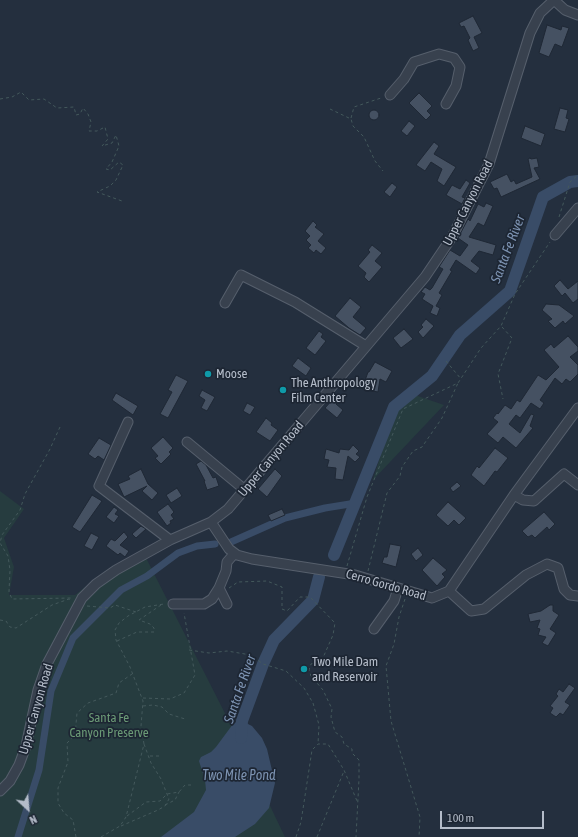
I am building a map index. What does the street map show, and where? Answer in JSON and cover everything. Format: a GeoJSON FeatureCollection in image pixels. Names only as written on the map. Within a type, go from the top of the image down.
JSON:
{"type":"FeatureCollection","features":[{"type":"Feature","properties":{"kind":"street"},"geometry":{"type":"LineString","coordinates":[[554,0],[565,10],[578,15]]}},
{"type":"Feature","properties":{"kind":"street","name":"Upper Canyon Road"},"geometry":{"type":"LineString","coordinates":[[0,791],[10,781],[22,760],[38,690],[47,664],[80,601],[106,577],[170,540],[211,522],[228,509],[425,277],[452,237],[489,164],[530,33],[540,13],[554,0]]}},
{"type":"Feature","properties":{"kind":"street"},"geometry":{"type":"LineString","coordinates":[[388,96],[404,79],[414,62],[439,54],[454,58],[460,67],[456,86],[446,104]]}},
{"type":"Feature","properties":{"kind":"street"},"geometry":{"type":"LineString","coordinates":[[555,235],[578,208]]}},
{"type":"Feature","properties":{"kind":"street"},"geometry":{"type":"LineString","coordinates":[[225,303],[241,275],[295,302],[366,346]]}},
{"type":"Feature","properties":{"kind":"street"},"geometry":{"type":"LineString","coordinates":[[578,408],[514,495],[449,591],[471,611],[484,610],[526,575],[547,564],[558,568],[564,589],[570,595],[578,596]]}},
{"type":"Feature","properties":{"kind":"street"},"geometry":{"type":"LineString","coordinates":[[128,422],[99,486],[170,540]]}},
{"type":"Feature","properties":{"kind":"street"},"geometry":{"type":"LineString","coordinates":[[187,442],[245,490]]}},
{"type":"Feature","properties":{"kind":"street"},"geometry":{"type":"LineString","coordinates":[[514,495],[523,500],[534,500],[564,474],[578,485]]}},
{"type":"Feature","properties":{"kind":"street"},"geometry":{"type":"LineString","coordinates":[[173,604],[204,604],[212,599],[219,588],[226,571],[227,562],[231,551],[211,522]]}},
{"type":"Feature","properties":{"kind":"street","name":"Cerro Gordo Road"},"geometry":{"type":"LineString","coordinates":[[231,551],[252,559],[345,573],[432,598],[449,591]]}},
{"type":"Feature","properties":{"kind":"street"},"geometry":{"type":"LineString","coordinates":[[219,588],[225,601]]}},
{"type":"Feature","properties":{"kind":"street"},"geometry":{"type":"LineString","coordinates":[[374,629],[402,590]]}},
{"type":"Feature","properties":{"kind":"path"},"geometry":{"type":"LineString","coordinates":[[0,99],[12,97],[21,92],[29,100],[44,99],[57,108],[74,107],[76,115],[80,114],[83,108],[88,114],[91,122],[89,131],[97,131],[105,127],[108,139],[102,146],[112,143],[116,135],[119,146],[112,162],[106,169],[110,170],[119,162],[123,164],[116,180],[110,186],[97,192],[122,201]]}},
{"type":"Feature","properties":{"kind":"path"},"geometry":{"type":"LineString","coordinates":[[383,171],[375,161],[364,137],[353,126],[351,119],[354,107],[388,96]]}},
{"type":"Feature","properties":{"kind":"path"},"geometry":{"type":"LineString","coordinates":[[330,109],[351,119]]}},
{"type":"Feature","properties":{"kind":"path"},"geometry":{"type":"LineString","coordinates":[[558,220],[561,206],[570,182],[578,175]]}},
{"type":"Feature","properties":{"kind":"path"},"geometry":{"type":"LineString","coordinates":[[366,578],[387,493],[400,476],[402,467],[413,451],[422,446],[442,418],[458,383],[480,348],[502,326],[515,294],[555,235]]}},
{"type":"Feature","properties":{"kind":"path"},"geometry":{"type":"LineString","coordinates":[[502,326],[512,338],[498,374],[503,400]]}},
{"type":"Feature","properties":{"kind":"path"},"geometry":{"type":"LineString","coordinates":[[446,361],[461,379]]}},
{"type":"Feature","properties":{"kind":"path"},"geometry":{"type":"LineString","coordinates":[[345,573],[367,497],[403,409],[458,383]]}},
{"type":"Feature","properties":{"kind":"path"},"geometry":{"type":"LineString","coordinates":[[60,427],[50,449],[25,494],[20,510],[2,534],[0,544],[8,556],[10,570],[8,592],[12,599],[80,601]]}},
{"type":"Feature","properties":{"kind":"path"},"geometry":{"type":"LineString","coordinates":[[225,601],[225,590],[238,582],[268,581],[282,587],[282,609],[287,611],[300,597],[310,597],[335,623],[333,635],[322,660],[311,664],[309,670],[311,676],[323,690],[332,709],[331,717],[335,732],[342,737],[344,744],[352,749],[352,752],[359,760],[356,837]]}},
{"type":"Feature","properties":{"kind":"path"},"geometry":{"type":"LineString","coordinates":[[402,590],[394,644],[386,666],[391,721],[420,817],[419,837]]}},
{"type":"Feature","properties":{"kind":"path"},"geometry":{"type":"LineString","coordinates":[[0,620],[6,621],[10,627],[16,628],[52,605],[69,599],[80,601]]}},
{"type":"Feature","properties":{"kind":"path"},"geometry":{"type":"LineString","coordinates":[[80,601],[83,607],[89,606],[110,608],[115,605],[136,612]]}},
{"type":"Feature","properties":{"kind":"path"},"geometry":{"type":"LineString","coordinates":[[116,641],[137,632],[154,632],[154,628],[150,624],[139,620],[162,604]]}},
{"type":"Feature","properties":{"kind":"path"},"geometry":{"type":"LineString","coordinates":[[165,806],[169,798],[151,763],[144,744],[141,726],[143,706],[142,698],[116,641],[115,630],[119,623],[136,612],[162,604],[173,604]]}},
{"type":"Feature","properties":{"kind":"path"},"geometry":{"type":"LineString","coordinates":[[142,698],[170,699],[184,692],[195,675],[183,605]]}},
{"type":"Feature","properties":{"kind":"path"},"geometry":{"type":"LineString","coordinates":[[190,650],[209,653],[227,652],[251,655],[263,664],[286,671],[304,688],[313,703],[319,725],[318,744],[312,750],[301,822],[296,837]]}},
{"type":"Feature","properties":{"kind":"path"},"geometry":{"type":"LineString","coordinates":[[76,837],[74,820],[64,813],[58,803],[58,788],[68,762],[67,743],[75,735],[78,713],[88,703],[116,693],[119,683],[132,674]]}},
{"type":"Feature","properties":{"kind":"path"},"geometry":{"type":"LineString","coordinates":[[143,706],[153,705],[162,707],[169,714],[184,719]]}},
{"type":"Feature","properties":{"kind":"path"},"geometry":{"type":"LineString","coordinates":[[120,826],[126,816],[144,744]]}},
{"type":"Feature","properties":{"kind":"path"},"geometry":{"type":"LineString","coordinates":[[318,744],[328,744],[344,770],[358,803]]}},
{"type":"Feature","properties":{"kind":"path"},"geometry":{"type":"LineString","coordinates":[[149,756],[162,756]]}},
{"type":"Feature","properties":{"kind":"path"},"geometry":{"type":"LineString","coordinates":[[317,837],[344,770]]}},
{"type":"Feature","properties":{"kind":"path"},"geometry":{"type":"LineString","coordinates":[[101,837],[120,826],[165,806],[175,800],[185,785],[191,785]]}},
{"type":"Feature","properties":{"kind":"path"},"geometry":{"type":"LineString","coordinates":[[126,816],[146,802],[160,801],[167,794],[179,792]]}},
{"type":"Feature","properties":{"kind":"green space"},"geometry":{"type":"Polygon","coordinates":[[[415,395],[444,405],[373,480],[386,438],[398,409],[415,395]]]}},
{"type":"Feature","properties":{"kind":"green space","name":"Santa Fe Canyon Preserve"},"geometry":{"type":"Polygon","coordinates":[[[0,491],[24,509],[4,538],[14,567],[9,595],[75,595],[107,570],[143,552],[235,733],[285,837],[0,837],[0,491]]]}},
{"type":"Feature","properties":{"kind":"water","name":"Two Mile Pond"},"geometry":{"type":"Polygon","coordinates":[[[238,721],[242,721],[252,726],[262,738],[267,749],[275,783],[269,808],[255,824],[235,837],[161,837],[194,812],[206,790],[205,780],[199,761],[201,757],[211,752],[216,747],[233,724],[238,721]]]}},
{"type":"Feature","properties":{"kind":"building"},"geometry":{"type":"Polygon","coordinates":[[[473,16],[482,33],[474,37],[479,48],[473,51],[468,40],[470,38],[464,26],[461,27],[459,23],[473,16]]]}},
{"type":"Feature","properties":{"kind":"building"},"geometry":{"type":"Polygon","coordinates":[[[547,25],[561,30],[562,26],[569,28],[562,47],[555,44],[549,57],[539,53],[547,25]]]}},
{"type":"Feature","properties":{"kind":"building"},"geometry":{"type":"Polygon","coordinates":[[[419,93],[432,106],[427,111],[431,115],[426,120],[409,103],[419,93]]]}},
{"type":"Feature","properties":{"kind":"building"},"geometry":{"type":"Polygon","coordinates":[[[560,108],[568,110],[566,118],[569,119],[565,132],[554,129],[560,108]]]}},
{"type":"Feature","properties":{"kind":"building"},"geometry":{"type":"Polygon","coordinates":[[[372,110],[376,110],[378,111],[378,119],[372,120],[369,117],[369,113],[372,110]]]}},
{"type":"Feature","properties":{"kind":"building"},"geometry":{"type":"Polygon","coordinates":[[[409,121],[415,126],[407,136],[401,131],[409,121]]]}},
{"type":"Feature","properties":{"kind":"building"},"geometry":{"type":"Polygon","coordinates":[[[525,126],[545,134],[541,146],[521,138],[525,126]]]}},
{"type":"Feature","properties":{"kind":"building"},"geometry":{"type":"Polygon","coordinates":[[[434,142],[439,146],[434,154],[456,167],[444,186],[437,181],[442,169],[431,162],[425,171],[416,165],[434,142]]]}},
{"type":"Feature","properties":{"kind":"building"},"geometry":{"type":"Polygon","coordinates":[[[537,158],[539,167],[534,168],[540,179],[501,197],[497,188],[494,189],[490,182],[507,174],[511,182],[514,180],[516,184],[532,177],[528,159],[537,158]]]}},
{"type":"Feature","properties":{"kind":"building"},"geometry":{"type":"Polygon","coordinates":[[[466,180],[470,183],[462,197],[465,198],[462,204],[446,195],[452,185],[460,189],[466,180]]]}},
{"type":"Feature","properties":{"kind":"building"},"geometry":{"type":"Polygon","coordinates":[[[392,183],[397,187],[390,197],[384,192],[392,183]]]}},
{"type":"Feature","properties":{"kind":"building"},"geometry":{"type":"Polygon","coordinates":[[[486,203],[493,206],[484,226],[478,223],[469,237],[496,245],[493,255],[479,251],[471,261],[480,268],[476,274],[456,260],[450,270],[452,271],[439,293],[442,295],[436,306],[440,308],[437,316],[430,313],[433,306],[422,299],[425,294],[421,292],[425,287],[430,290],[432,288],[443,269],[439,267],[450,250],[460,256],[468,245],[458,238],[468,219],[470,221],[478,204],[484,207],[486,203]]]}},
{"type":"Feature","properties":{"kind":"building"},"geometry":{"type":"Polygon","coordinates":[[[313,221],[317,225],[315,227],[324,234],[318,241],[326,248],[321,254],[316,250],[314,253],[308,248],[311,245],[306,240],[310,236],[305,231],[313,221]]]}},
{"type":"Feature","properties":{"kind":"building"},"geometry":{"type":"Polygon","coordinates":[[[372,245],[382,253],[375,261],[382,267],[369,282],[364,277],[366,273],[358,266],[370,252],[368,250],[372,245]]]}},
{"type":"Feature","properties":{"kind":"building"},"geometry":{"type":"Polygon","coordinates":[[[560,280],[568,289],[578,281],[578,299],[573,303],[565,293],[562,296],[554,286],[560,280]]]}},
{"type":"Feature","properties":{"kind":"building"},"geometry":{"type":"Polygon","coordinates":[[[350,298],[361,307],[353,317],[366,328],[360,335],[335,316],[350,298]]]}},
{"type":"Feature","properties":{"kind":"building"},"geometry":{"type":"Polygon","coordinates":[[[546,304],[559,305],[574,316],[565,324],[563,321],[555,328],[548,321],[552,319],[542,310],[546,304]]]}},
{"type":"Feature","properties":{"kind":"building"},"geometry":{"type":"Polygon","coordinates":[[[426,319],[434,326],[423,338],[418,332],[423,327],[421,325],[426,319]]]}},
{"type":"Feature","properties":{"kind":"building"},"geometry":{"type":"Polygon","coordinates":[[[404,329],[413,339],[401,348],[393,338],[404,329]]]}},
{"type":"Feature","properties":{"kind":"building"},"geometry":{"type":"Polygon","coordinates":[[[319,331],[323,334],[321,337],[326,341],[315,355],[306,348],[319,331]]]}},
{"type":"Feature","properties":{"kind":"building"},"geometry":{"type":"Polygon","coordinates":[[[568,336],[578,347],[578,351],[570,357],[578,365],[578,374],[570,382],[566,379],[562,384],[555,378],[540,400],[544,403],[540,409],[531,403],[520,418],[516,415],[509,424],[520,433],[531,414],[534,415],[530,426],[533,428],[516,448],[503,437],[498,443],[487,434],[498,422],[493,418],[505,405],[511,409],[517,400],[520,402],[538,375],[546,380],[559,367],[544,350],[551,344],[554,348],[568,336]]]}},
{"type":"Feature","properties":{"kind":"building"},"geometry":{"type":"Polygon","coordinates":[[[298,358],[311,368],[306,376],[292,366],[298,358]]]}},
{"type":"Feature","properties":{"kind":"building"},"geometry":{"type":"Polygon","coordinates":[[[375,362],[392,371],[386,382],[380,379],[378,392],[362,389],[368,372],[375,362]]]}},
{"type":"Feature","properties":{"kind":"building"},"geometry":{"type":"Polygon","coordinates":[[[176,375],[188,381],[168,418],[160,414],[172,392],[168,390],[176,375]]]}},
{"type":"Feature","properties":{"kind":"building"},"geometry":{"type":"Polygon","coordinates":[[[202,390],[215,397],[207,411],[201,408],[205,400],[199,396],[202,390]]]}},
{"type":"Feature","properties":{"kind":"building"},"geometry":{"type":"Polygon","coordinates":[[[116,393],[138,406],[133,415],[112,400],[116,393]]]}},
{"type":"Feature","properties":{"kind":"building"},"geometry":{"type":"Polygon","coordinates":[[[334,398],[338,402],[336,404],[343,410],[337,418],[325,408],[334,398]]]}},
{"type":"Feature","properties":{"kind":"building"},"geometry":{"type":"Polygon","coordinates":[[[247,403],[255,407],[250,415],[243,411],[247,403]]]}},
{"type":"Feature","properties":{"kind":"building"},"geometry":{"type":"Polygon","coordinates":[[[266,418],[272,423],[271,425],[278,430],[270,441],[256,432],[266,418]]]}},
{"type":"Feature","properties":{"kind":"building"},"geometry":{"type":"Polygon","coordinates":[[[163,437],[173,448],[169,452],[171,454],[161,464],[155,458],[158,456],[151,448],[163,437]]]}},
{"type":"Feature","properties":{"kind":"building"},"geometry":{"type":"Polygon","coordinates":[[[99,438],[111,445],[104,460],[98,456],[95,459],[88,454],[99,438]]]}},
{"type":"Feature","properties":{"kind":"building"},"geometry":{"type":"Polygon","coordinates":[[[353,445],[359,451],[356,454],[360,457],[355,462],[348,456],[343,480],[335,479],[336,468],[327,467],[329,460],[324,459],[326,449],[339,453],[340,449],[349,450],[353,445]]]}},
{"type":"Feature","properties":{"kind":"building"},"geometry":{"type":"Polygon","coordinates":[[[495,448],[508,458],[497,472],[495,471],[484,486],[471,475],[477,466],[479,468],[495,448]]]}},
{"type":"Feature","properties":{"kind":"building"},"geometry":{"type":"Polygon","coordinates":[[[201,461],[206,465],[213,478],[216,477],[219,486],[207,490],[205,481],[196,464],[201,461]]]}},
{"type":"Feature","properties":{"kind":"building"},"geometry":{"type":"Polygon","coordinates":[[[141,469],[148,484],[158,493],[152,500],[142,491],[147,486],[124,497],[118,484],[130,479],[128,476],[141,469]]]}},
{"type":"Feature","properties":{"kind":"building"},"geometry":{"type":"Polygon","coordinates":[[[275,469],[282,476],[267,497],[258,489],[275,469]]]}},
{"type":"Feature","properties":{"kind":"building"},"geometry":{"type":"Polygon","coordinates":[[[457,482],[461,486],[453,492],[450,488],[457,482]]]}},
{"type":"Feature","properties":{"kind":"building"},"geometry":{"type":"Polygon","coordinates":[[[177,488],[182,496],[171,503],[166,495],[177,488]]]}},
{"type":"Feature","properties":{"kind":"building"},"geometry":{"type":"Polygon","coordinates":[[[92,495],[102,501],[80,532],[72,527],[92,495]]]}},
{"type":"Feature","properties":{"kind":"building"},"geometry":{"type":"Polygon","coordinates":[[[448,502],[466,518],[459,525],[454,520],[448,526],[436,515],[448,502]]]}},
{"type":"Feature","properties":{"kind":"building"},"geometry":{"type":"Polygon","coordinates":[[[168,504],[174,512],[171,515],[174,519],[170,521],[171,523],[167,526],[157,512],[168,504]]]}},
{"type":"Feature","properties":{"kind":"building"},"geometry":{"type":"Polygon","coordinates":[[[114,507],[118,510],[115,514],[119,516],[114,523],[106,517],[114,507]]]}},
{"type":"Feature","properties":{"kind":"building"},"geometry":{"type":"Polygon","coordinates":[[[282,509],[285,515],[271,521],[268,515],[282,509]]]}},
{"type":"Feature","properties":{"kind":"building"},"geometry":{"type":"Polygon","coordinates":[[[544,512],[555,524],[549,530],[547,527],[535,538],[532,535],[528,537],[522,531],[544,512]]]}},
{"type":"Feature","properties":{"kind":"building"},"geometry":{"type":"Polygon","coordinates":[[[141,526],[146,529],[136,538],[132,534],[141,526]]]}},
{"type":"Feature","properties":{"kind":"building"},"geometry":{"type":"Polygon","coordinates":[[[124,532],[128,537],[120,545],[129,551],[125,557],[120,553],[118,555],[106,546],[111,539],[115,541],[124,532]]]}},
{"type":"Feature","properties":{"kind":"building"},"geometry":{"type":"Polygon","coordinates":[[[91,533],[99,537],[92,550],[84,546],[91,533]]]}},
{"type":"Feature","properties":{"kind":"building"},"geometry":{"type":"Polygon","coordinates":[[[390,544],[401,546],[396,567],[382,563],[384,557],[387,557],[390,544]]]}},
{"type":"Feature","properties":{"kind":"building"},"geometry":{"type":"Polygon","coordinates":[[[418,548],[423,555],[416,561],[411,554],[418,548]]]}},
{"type":"Feature","properties":{"kind":"building"},"geometry":{"type":"Polygon","coordinates":[[[433,558],[447,570],[442,574],[445,577],[437,586],[422,570],[433,558]]]}},
{"type":"Feature","properties":{"kind":"building"},"geometry":{"type":"Polygon","coordinates":[[[550,605],[553,605],[553,611],[559,615],[550,629],[556,633],[548,646],[542,643],[546,637],[538,635],[540,629],[537,628],[540,620],[530,622],[528,614],[541,611],[550,605]]]}},
{"type":"Feature","properties":{"kind":"building"},"geometry":{"type":"Polygon","coordinates":[[[569,684],[575,688],[565,702],[570,705],[563,715],[560,713],[556,717],[550,713],[553,708],[550,706],[558,696],[556,694],[559,689],[563,692],[569,684]]]}},
{"type":"Feature","properties":{"kind":"waterway","name":"Santa Fe River"},"geometry":{"type":"LineString","coordinates":[[334,555],[394,407],[432,376],[460,335],[510,291],[543,197],[570,182],[578,181]]}},
{"type":"Feature","properties":{"kind":"waterway"},"geometry":{"type":"LineString","coordinates":[[231,542],[285,518],[325,508],[356,503]]}},
{"type":"Feature","properties":{"kind":"waterway"},"geometry":{"type":"LineString","coordinates":[[18,837],[39,770],[51,691],[73,638],[121,590],[147,576],[178,553],[197,546],[215,544]]}},
{"type":"Feature","properties":{"kind":"waterway","name":"Santa Fe River"},"geometry":{"type":"LineString","coordinates":[[241,738],[242,721],[263,664],[274,640],[313,600],[319,577]]}},
{"type":"Feature","properties":{"kind":"place","name":"Moose"},"geometry":{"type":"Point","coordinates":[208,374]}},
{"type":"Feature","properties":{"kind":"place","name":"The Anthropology Film Center"},"geometry":{"type":"Point","coordinates":[283,390]}},
{"type":"Feature","properties":{"kind":"place","name":"Two Mile Dam and Reservoir"},"geometry":{"type":"Point","coordinates":[304,669]}}]}
